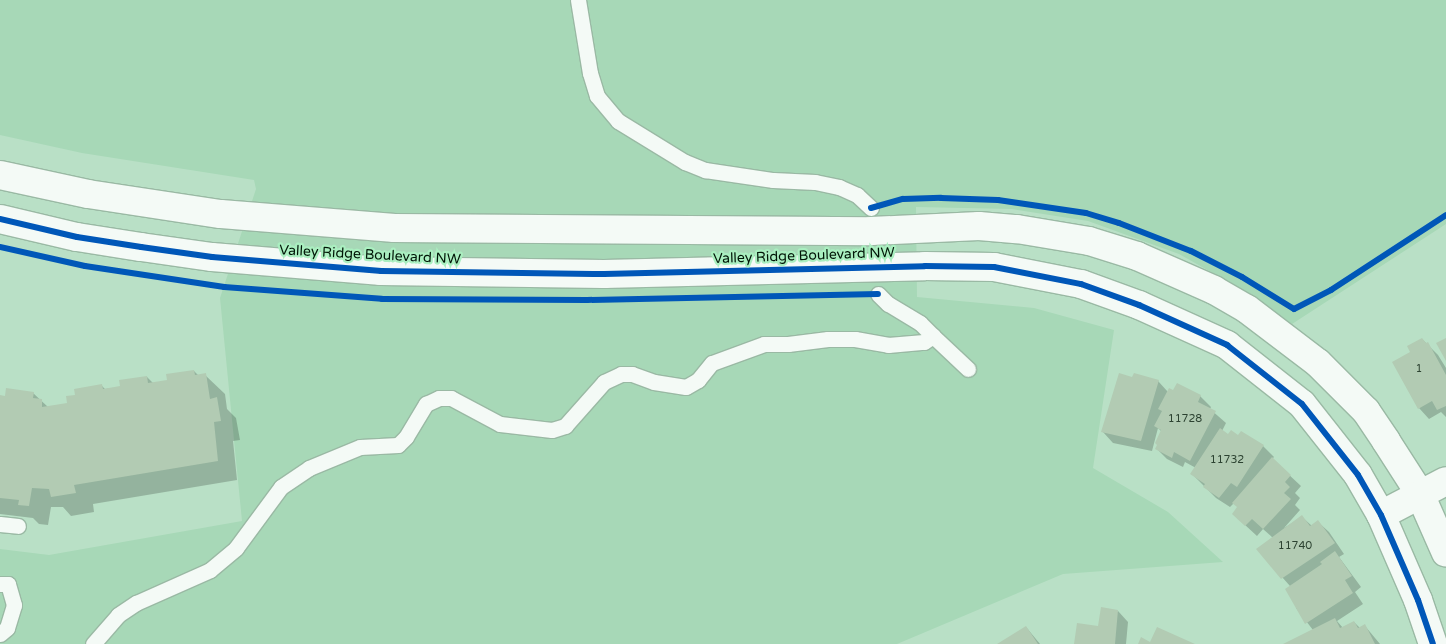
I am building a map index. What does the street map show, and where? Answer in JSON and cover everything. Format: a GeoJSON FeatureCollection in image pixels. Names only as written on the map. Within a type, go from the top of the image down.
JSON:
{"type":"FeatureCollection","features":[{"type":"Feature","properties":{"kind":"street","name":"Valley Ridge Boulevard NW"},"geometry":{"type":"LineString","coordinates":[[0,175],[69,190],[170,208],[302,222],[394,228],[872,231],[979,226],[1017,229],[1089,241],[1136,256],[1214,290],[1247,308],[1318,363],[1366,411],[1420,494],[1446,553]]}},
{"type":"Feature","properties":{"kind":"street","name":"Valley Ridge Boulevard NW"},"geometry":{"type":"LineString","coordinates":[[0,219],[77,237],[185,253],[382,271],[604,274],[925,266],[994,267],[1054,277],[1139,304],[1227,345],[1302,404],[1358,475],[1381,515],[1418,600],[1433,644]]}},
{"type":"Feature","properties":{"kind":"street"},"geometry":{"type":"LineString","coordinates":[[1381,515],[1446,481]]}},
{"type":"Feature","properties":{"kind":"lane"},"geometry":{"type":"LineString","coordinates":[[578,0],[590,73],[598,96],[618,121],[684,162],[705,170],[773,180],[815,182],[857,195],[871,208]]}},
{"type":"Feature","properties":{"kind":"lane"},"geometry":{"type":"LineString","coordinates":[[878,294],[888,304],[920,323],[968,369]]}},
{"type":"Feature","properties":{"kind":"lane"},"geometry":{"type":"LineString","coordinates":[[93,644],[118,616],[136,603],[210,570],[236,548],[282,487],[309,468],[360,447],[398,445],[406,438],[426,404],[438,398],[452,398],[500,424],[552,430],[565,426],[604,382],[621,374],[632,374],[654,382],[686,387],[698,380],[712,362],[764,344],[788,344],[828,338],[855,339],[888,345],[924,342],[933,336]]}},
{"type":"Feature","properties":{"kind":"lane"},"geometry":{"type":"LineString","coordinates":[[0,524],[18,526]]}},
{"type":"Feature","properties":{"kind":"lane"},"geometry":{"type":"LineString","coordinates":[[0,584],[8,584],[14,605],[7,628],[0,634]]}},
{"type":"Feature","properties":{"kind":"green space"},"geometry":{"type":"Polygon","coordinates":[[[0,0],[1446,0],[1446,224],[1292,324],[1236,286],[1179,254],[1088,221],[1012,209],[916,207],[917,297],[1034,308],[1114,330],[1093,468],[1168,512],[1223,562],[1063,574],[897,644],[0,644],[0,549],[49,555],[242,521],[220,298],[256,189],[254,180],[82,153],[0,135],[0,0]]]}},
{"type":"Feature","properties":{"kind":"building"},"geometry":{"type":"Polygon","coordinates":[[[1422,338],[1426,343],[1428,342],[1446,375],[1446,406],[1437,410],[1432,401],[1418,409],[1392,362],[1410,352],[1407,346],[1422,338]]]}},
{"type":"Feature","properties":{"kind":"building"},"geometry":{"type":"Polygon","coordinates":[[[1446,338],[1446,361],[1436,343],[1446,338]]]}},
{"type":"Feature","properties":{"kind":"building"},"geometry":{"type":"Polygon","coordinates":[[[194,370],[195,375],[206,373],[210,399],[217,397],[221,421],[214,422],[218,461],[74,485],[76,493],[51,497],[49,489],[32,488],[29,506],[18,505],[19,500],[0,498],[0,395],[5,396],[6,388],[34,392],[33,398],[42,399],[42,407],[67,403],[66,396],[75,395],[74,389],[102,384],[103,389],[120,386],[119,380],[147,376],[148,383],[167,380],[166,374],[194,370]]]}},
{"type":"Feature","properties":{"kind":"building"},"geometry":{"type":"Polygon","coordinates":[[[1119,373],[1132,377],[1134,373],[1159,380],[1141,441],[1101,432],[1119,373]]]}},
{"type":"Feature","properties":{"kind":"building"},"geometry":{"type":"Polygon","coordinates":[[[1177,383],[1201,395],[1198,402],[1216,411],[1190,461],[1174,452],[1172,458],[1155,449],[1157,445],[1155,443],[1161,430],[1154,426],[1162,411],[1158,409],[1169,388],[1173,390],[1177,383]]]}},
{"type":"Feature","properties":{"kind":"building"},"geometry":{"type":"Polygon","coordinates":[[[1220,428],[1228,434],[1231,430],[1238,435],[1241,431],[1264,445],[1237,487],[1231,483],[1219,498],[1203,487],[1205,484],[1190,474],[1220,428]]]}},
{"type":"Feature","properties":{"kind":"building"},"geometry":{"type":"Polygon","coordinates":[[[1272,457],[1291,475],[1285,482],[1290,487],[1284,493],[1291,499],[1263,529],[1252,519],[1245,526],[1232,514],[1237,507],[1232,503],[1272,457]]]}},
{"type":"Feature","properties":{"kind":"building"},"geometry":{"type":"Polygon","coordinates":[[[1302,515],[1310,526],[1318,520],[1335,543],[1281,579],[1256,549],[1302,515]]]}},
{"type":"Feature","properties":{"kind":"building"},"geometry":{"type":"Polygon","coordinates":[[[1335,551],[1352,576],[1345,580],[1353,593],[1305,624],[1285,589],[1322,564],[1320,562],[1335,551]]]}},
{"type":"Feature","properties":{"kind":"building"},"geometry":{"type":"Polygon","coordinates":[[[1101,607],[1118,610],[1115,644],[1074,644],[1077,623],[1098,626],[1101,607]]]}},
{"type":"Feature","properties":{"kind":"building"},"geometry":{"type":"Polygon","coordinates":[[[1335,618],[1340,628],[1354,621],[1358,628],[1365,624],[1375,644],[1283,644],[1335,618]]]}},
{"type":"Feature","properties":{"kind":"building"},"geometry":{"type":"Polygon","coordinates":[[[1026,626],[1038,644],[997,644],[1026,626]]]}},
{"type":"Feature","properties":{"kind":"building"},"geometry":{"type":"Polygon","coordinates":[[[1157,627],[1195,644],[1138,644],[1141,637],[1150,642],[1157,627]]]}},
{"type":"Feature","properties":{"kind":"cycle path"},"geometry":{"type":"LineString","coordinates":[[871,208],[903,199],[941,198],[998,200],[1086,213],[1119,223],[1191,251],[1242,277],[1294,309],[1331,290],[1446,215]]}},
{"type":"Feature","properties":{"kind":"cycle path"},"geometry":{"type":"LineString","coordinates":[[0,219],[77,237],[212,257],[381,271],[604,274],[925,266],[994,267],[1081,284],[1139,305],[1227,345],[1302,404],[1358,475],[1381,515],[1418,600],[1433,644]]}},
{"type":"Feature","properties":{"kind":"cycle path"},"geometry":{"type":"LineString","coordinates":[[0,247],[85,266],[224,287],[382,299],[587,300],[878,294]]}}]}
